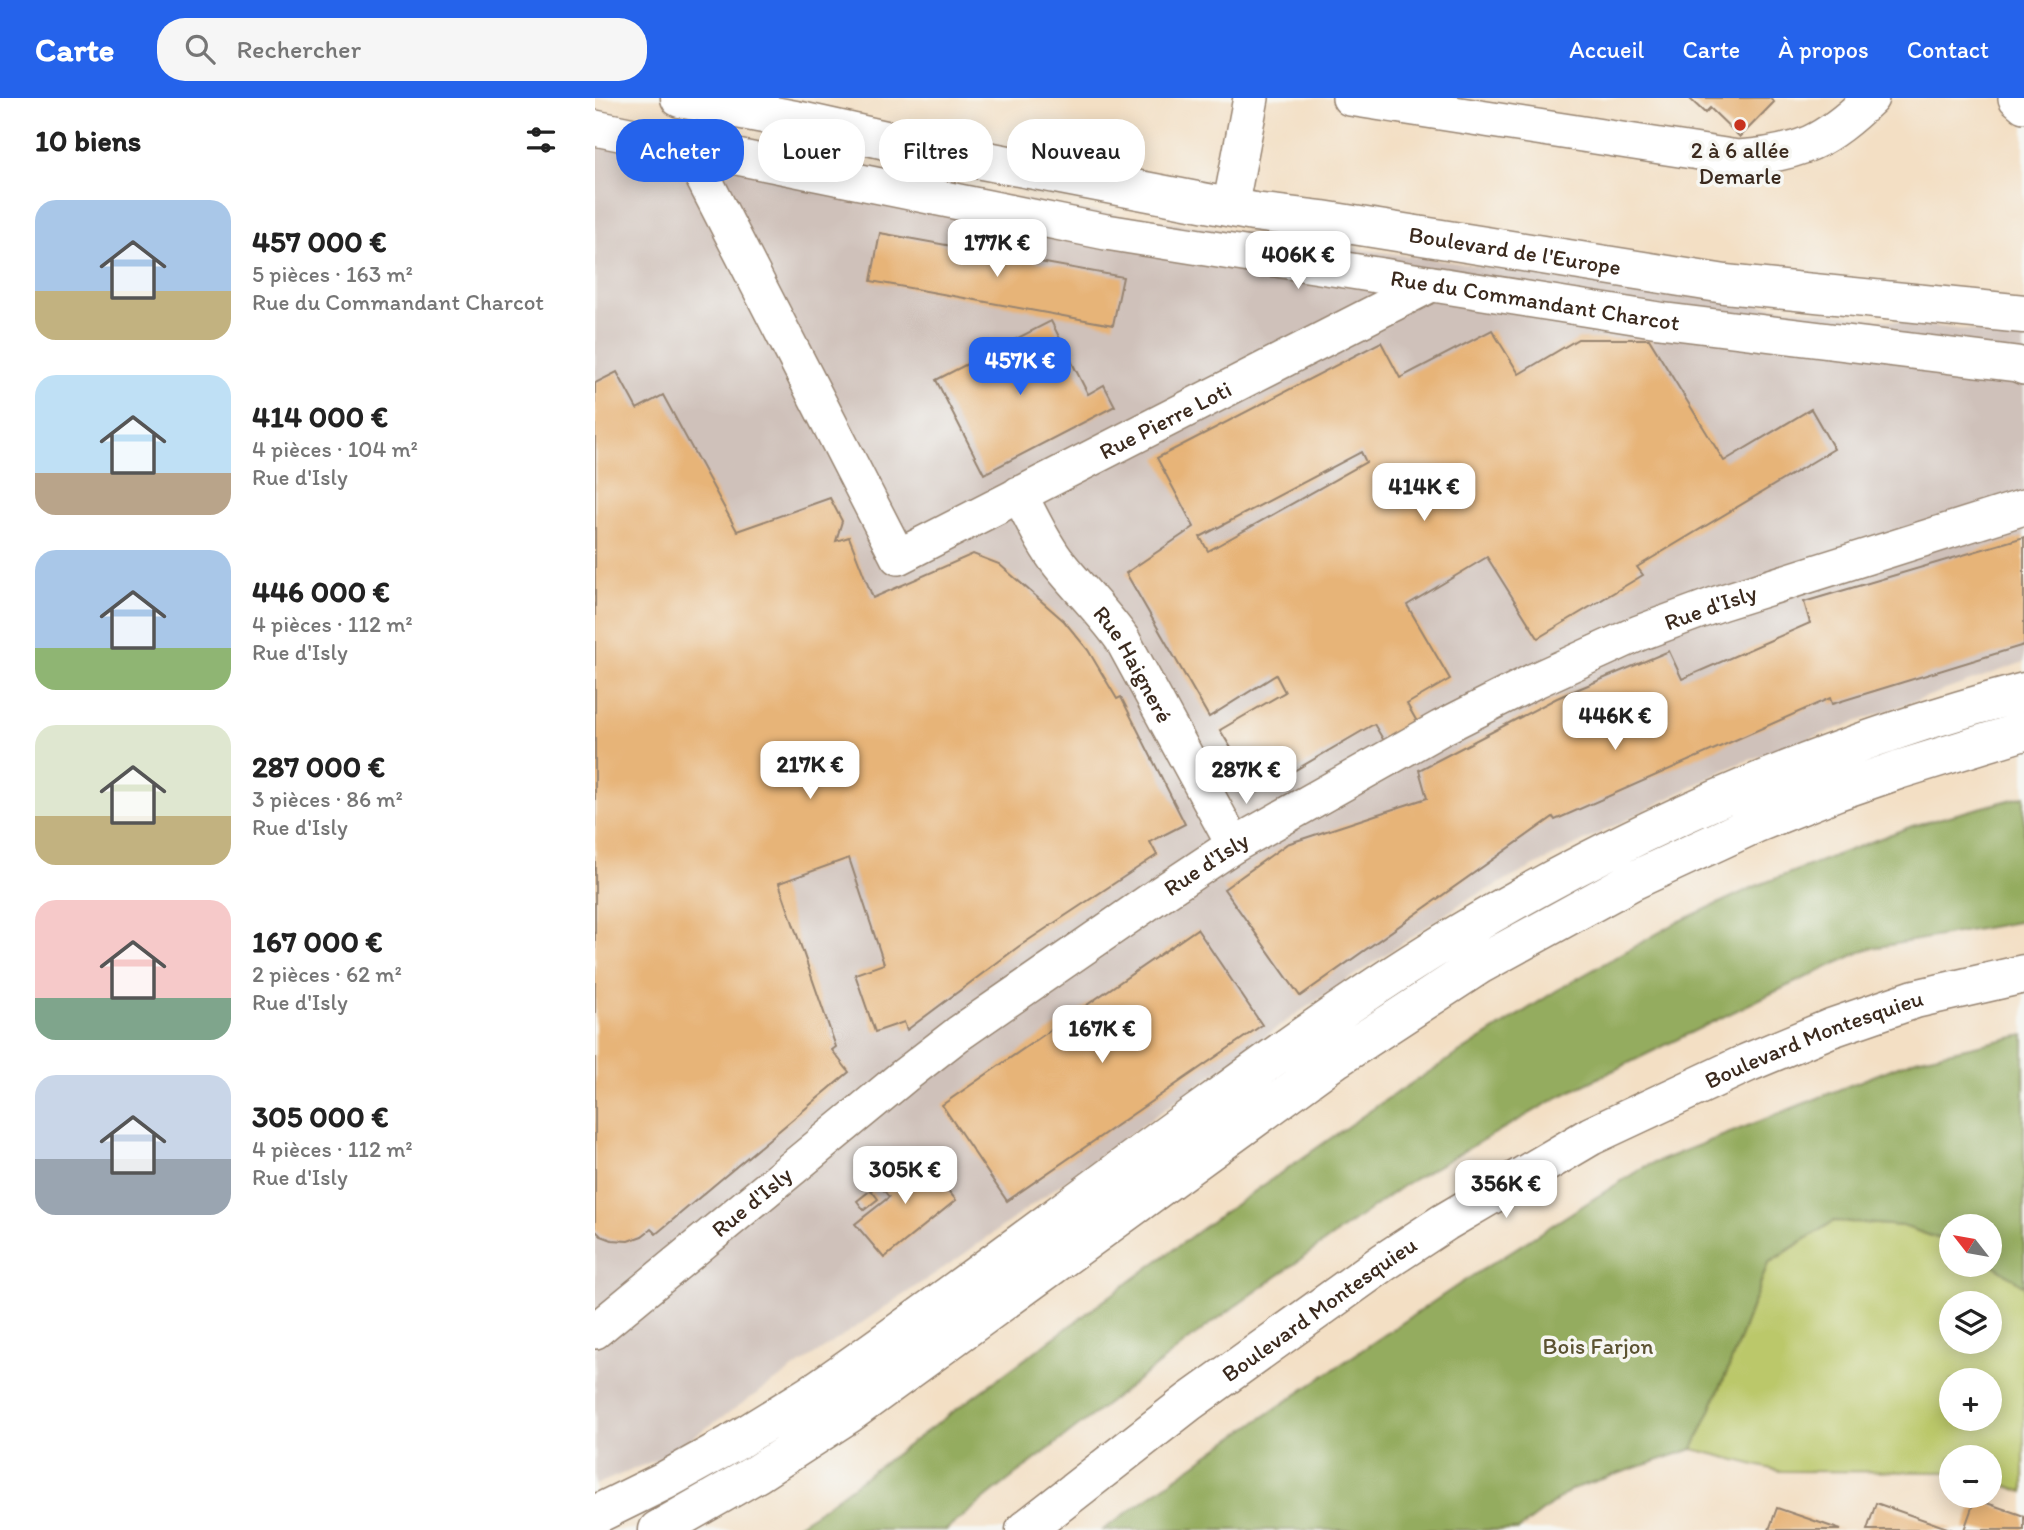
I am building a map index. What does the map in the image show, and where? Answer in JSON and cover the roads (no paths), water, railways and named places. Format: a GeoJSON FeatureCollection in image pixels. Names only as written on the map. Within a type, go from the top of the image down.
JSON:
{"type":"FeatureCollection","features":[{"type":"Feature","properties":{"kind":"main road","name":"Boulevard de l'Europe"},"geometry":{"type":"LineString","coordinates":[[680,98],[935,151],[1232,195],[1727,264],[2024,294]]}},
{"type":"Feature","properties":{"kind":"main road","name":"Boulevard de l'Europe"},"geometry":{"type":"LineString","coordinates":[[792,98],[1232,195],[1322,220],[1725,284],[2024,314]]}},
{"type":"Feature","properties":{"kind":"main road"},"geometry":{"type":"LineString","coordinates":[[595,1515],[731,1444],[810,1395],[1341,1010],[1508,904],[1618,845],[1743,788],[1898,730],[2024,692]]}},
{"type":"Feature","properties":{"kind":"main road"},"geometry":{"type":"LineString","coordinates":[[658,1530],[756,1474],[862,1405],[1337,1058],[1500,952],[1630,882],[1757,823],[1888,773],[2024,732]]}},
{"type":"Feature","properties":{"kind":"main road","name":"Boulevard Montesquieu"},"geometry":{"type":"LineString","coordinates":[[1025,1530],[1179,1409],[1384,1262],[1466,1209],[1591,1136],[1747,1063],[1831,1028],[1915,999],[2024,974]]}},
{"type":"Feature","properties":{"kind":"street"},"geometry":{"type":"LineString","coordinates":[[1232,195],[1251,98]]}},
{"type":"Feature","properties":{"kind":"street"},"geometry":{"type":"LineString","coordinates":[[1350,98],[1738,158],[1783,152],[1816,142],[1856,103]]}},
{"type":"Feature","properties":{"kind":"street"},"geometry":{"type":"LineString","coordinates":[[2016,98],[2024,105]]}},
{"type":"Feature","properties":{"kind":"street","name":"Rue du Commandant Charcot"},"geometry":{"type":"LineString","coordinates":[[595,128],[616,133]]}},
{"type":"Feature","properties":{"kind":"street","name":"Rue du Commandant Charcot"},"geometry":{"type":"LineString","coordinates":[[744,159],[1069,226],[1658,320],[2024,367]]}},
{"type":"Feature","properties":{"kind":"street","name":"Rue Pierre Loti"},"geometry":{"type":"LineString","coordinates":[[705,182],[898,557],[1431,284]]}},
{"type":"Feature","properties":{"kind":"street","name":"Rue Haigneré"},"geometry":{"type":"LineString","coordinates":[[1020,494],[1059,565],[1107,618],[1122,639],[1234,845]]}},
{"type":"Feature","properties":{"kind":"street","name":"Rue d'Isly"},"geometry":{"type":"LineString","coordinates":[[595,1331],[958,1034],[1234,845],[1441,728],[1534,681],[1639,633],[1720,603],[2024,507]]}},
{"type":"Feature","properties":{"kind":"place","name":"2 à 6 allée Demarle"},"geometry":{"type":"Point","coordinates":[1740,125]}},
{"type":"Feature","properties":{"kind":"park label","name":"Bois Farjon"},"geometry":{"type":"Point","coordinates":[1598,1346]}}]}
